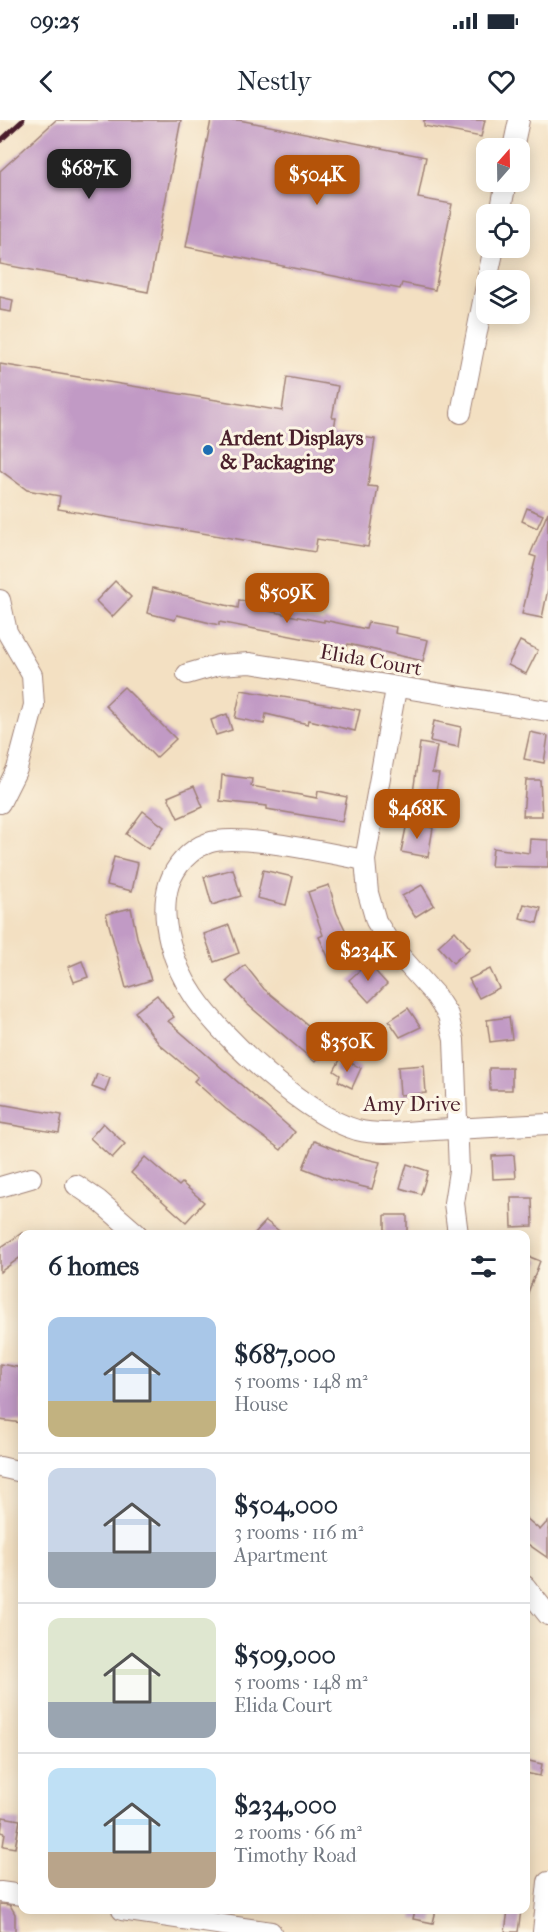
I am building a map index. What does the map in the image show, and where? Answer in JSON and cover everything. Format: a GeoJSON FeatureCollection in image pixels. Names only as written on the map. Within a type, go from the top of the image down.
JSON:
{"type":"FeatureCollection","features":[{"type":"Feature","properties":{"kind":"street"},"geometry":{"type":"LineString","coordinates":[[515,138],[519,120]]}},
{"type":"Feature","properties":{"kind":"street"},"geometry":{"type":"LineString","coordinates":[[461,413],[479,324]]}},
{"type":"Feature","properties":{"kind":"street"},"geometry":{"type":"LineString","coordinates":[[0,600],[7,632],[32,675],[34,705],[17,769],[0,803]]}},
{"type":"Feature","properties":{"kind":"street","name":"Elida Court"},"geometry":{"type":"LineString","coordinates":[[187,674],[218,665],[250,663],[396,689],[548,711]]}},
{"type":"Feature","properties":{"kind":"street"},"geometry":{"type":"LineString","coordinates":[[396,689],[365,860],[368,893],[376,921],[393,948],[435,995],[448,1015],[454,1040],[458,1128],[459,1171],[454,1203],[457,1230]]}},
{"type":"Feature","properties":{"kind":"street","name":"Amy Drive"},"geometry":{"type":"LineString","coordinates":[[365,860],[236,839],[208,843],[187,856],[172,874],[165,896],[165,918],[178,966],[193,996],[217,1024],[310,1107],[334,1122],[360,1130],[393,1132],[548,1124]]}},
{"type":"Feature","properties":{"kind":"street"},"geometry":{"type":"LineString","coordinates":[[0,1187],[31,1178]]}},
{"type":"Feature","properties":{"kind":"street"},"geometry":{"type":"LineString","coordinates":[[76,1185],[98,1200],[132,1230]]}},
{"type":"Feature","properties":{"kind":"street"},"geometry":{"type":"LineString","coordinates":[[0,1467],[18,1471]]}},
{"type":"Feature","properties":{"kind":"street"},"geometry":{"type":"LineString","coordinates":[[530,1592],[548,1615]]}},
{"type":"Feature","properties":{"kind":"street"},"geometry":{"type":"LineString","coordinates":[[543,1932],[548,1882]]}},
{"type":"Feature","properties":{"kind":"street"},"geometry":{"type":"LineString","coordinates":[[0,1892],[18,1894]]}},
{"type":"Feature","properties":{"kind":"street"},"geometry":{"type":"LineString","coordinates":[[155,1914],[271,1932]]}},
{"type":"Feature","properties":{"kind":"building"},"geometry":{"type":"Polygon","coordinates":[[[56,120],[181,120],[148,292],[0,264],[0,171],[56,120]]]}},
{"type":"Feature","properties":{"kind":"building"},"geometry":{"type":"Polygon","coordinates":[[[211,120],[239,120],[426,157],[418,198],[452,204],[435,290],[402,283],[400,289],[186,247],[211,120]]]}},
{"type":"Feature","properties":{"kind":"building"},"geometry":{"type":"Polygon","coordinates":[[[424,120],[485,120],[481,137],[424,126],[424,120]]]}},
{"type":"Feature","properties":{"kind":"building"},"geometry":{"type":"Polygon","coordinates":[[[0,297],[13,300],[11,312],[0,310],[0,297]]]}},
{"type":"Feature","properties":{"kind":"building"},"geometry":{"type":"Polygon","coordinates":[[[0,364],[282,411],[287,377],[338,386],[332,418],[336,418],[333,432],[375,439],[368,486],[378,487],[368,547],[317,539],[315,552],[58,509],[60,496],[27,490],[0,470],[0,364]]]}},
{"type":"Feature","properties":{"kind":"building"},"geometry":{"type":"Polygon","coordinates":[[[527,508],[543,515],[537,528],[522,521],[527,508]]]}},
{"type":"Feature","properties":{"kind":"building"},"geometry":{"type":"Polygon","coordinates":[[[548,512],[548,589],[542,618],[522,614],[536,557],[530,555],[548,512]]]}},
{"type":"Feature","properties":{"kind":"building"},"geometry":{"type":"Polygon","coordinates":[[[115,581],[131,597],[112,617],[96,601],[115,581]]]}},
{"type":"Feature","properties":{"kind":"building"},"geometry":{"type":"Polygon","coordinates":[[[153,588],[238,608],[239,600],[269,606],[268,611],[366,629],[368,622],[396,627],[395,633],[428,640],[423,661],[348,644],[347,647],[219,622],[219,625],[177,615],[175,620],[147,613],[153,588]]]}},
{"type":"Feature","properties":{"kind":"building"},"geometry":{"type":"Polygon","coordinates":[[[520,641],[538,650],[526,674],[508,665],[520,641]]]}},
{"type":"Feature","properties":{"kind":"building"},"geometry":{"type":"Polygon","coordinates":[[[124,687],[176,739],[156,758],[105,705],[124,687]]]}},
{"type":"Feature","properties":{"kind":"building"},"geometry":{"type":"Polygon","coordinates":[[[241,690],[360,710],[355,731],[309,720],[308,724],[266,714],[264,724],[235,718],[241,690]]]}},
{"type":"Feature","properties":{"kind":"building"},"geometry":{"type":"Polygon","coordinates":[[[227,714],[232,730],[216,735],[211,720],[227,714]]]}},
{"type":"Feature","properties":{"kind":"building"},"geometry":{"type":"Polygon","coordinates":[[[434,721],[461,727],[458,747],[430,741],[434,721]]]}},
{"type":"Feature","properties":{"kind":"building"},"geometry":{"type":"Polygon","coordinates":[[[530,732],[548,736],[544,763],[524,759],[530,732]]]}},
{"type":"Feature","properties":{"kind":"building"},"geometry":{"type":"Polygon","coordinates":[[[420,743],[437,746],[432,773],[439,774],[435,797],[413,793],[420,743]]]}},
{"type":"Feature","properties":{"kind":"building"},"geometry":{"type":"Polygon","coordinates":[[[222,775],[252,779],[251,786],[317,798],[318,791],[347,797],[342,822],[267,809],[267,806],[220,801],[222,775]]]}},
{"type":"Feature","properties":{"kind":"building"},"geometry":{"type":"Polygon","coordinates":[[[526,780],[540,780],[542,816],[523,816],[526,780]]]}},
{"type":"Feature","properties":{"kind":"building"},"geometry":{"type":"Polygon","coordinates":[[[194,786],[203,807],[178,818],[168,797],[194,786]]]}},
{"type":"Feature","properties":{"kind":"building"},"geometry":{"type":"Polygon","coordinates":[[[143,811],[164,827],[148,849],[126,834],[143,811]]]}},
{"type":"Feature","properties":{"kind":"building"},"geometry":{"type":"Polygon","coordinates":[[[407,823],[433,828],[428,857],[401,852],[407,823]]]}},
{"type":"Feature","properties":{"kind":"building"},"geometry":{"type":"Polygon","coordinates":[[[530,839],[548,840],[548,867],[491,866],[493,848],[529,853],[530,839]]]}},
{"type":"Feature","properties":{"kind":"building"},"geometry":{"type":"Polygon","coordinates":[[[114,857],[138,863],[132,891],[107,885],[114,857]]]}},
{"type":"Feature","properties":{"kind":"building"},"geometry":{"type":"Polygon","coordinates":[[[233,869],[241,896],[212,905],[204,877],[233,869]]]}},
{"type":"Feature","properties":{"kind":"building"},"geometry":{"type":"Polygon","coordinates":[[[263,870],[293,877],[286,905],[257,898],[263,870]]]}},
{"type":"Feature","properties":{"kind":"building"},"geometry":{"type":"Polygon","coordinates":[[[329,885],[337,913],[356,952],[331,963],[319,937],[323,935],[308,892],[329,885]]]}},
{"type":"Feature","properties":{"kind":"building"},"geometry":{"type":"Polygon","coordinates":[[[422,885],[434,905],[415,917],[402,896],[422,885]]]}},
{"type":"Feature","properties":{"kind":"building"},"geometry":{"type":"Polygon","coordinates":[[[524,904],[541,908],[537,923],[520,918],[524,904]]]}},
{"type":"Feature","properties":{"kind":"building"},"geometry":{"type":"Polygon","coordinates":[[[131,908],[137,937],[151,980],[126,988],[106,914],[131,908]]]}},
{"type":"Feature","properties":{"kind":"building"},"geometry":{"type":"Polygon","coordinates":[[[229,925],[239,953],[214,962],[204,934],[229,925]]]}},
{"type":"Feature","properties":{"kind":"building"},"geometry":{"type":"Polygon","coordinates":[[[455,931],[470,948],[453,963],[438,946],[455,931]]]}},
{"type":"Feature","properties":{"kind":"building"},"geometry":{"type":"Polygon","coordinates":[[[82,961],[88,977],[74,982],[68,967],[82,961]]]}},
{"type":"Feature","properties":{"kind":"building"},"geometry":{"type":"Polygon","coordinates":[[[368,963],[387,984],[369,1002],[349,980],[368,963]]]}},
{"type":"Feature","properties":{"kind":"building"},"geometry":{"type":"Polygon","coordinates":[[[245,965],[264,989],[331,1044],[315,1062],[247,1004],[227,981],[245,965]]]}},
{"type":"Feature","properties":{"kind":"building"},"geometry":{"type":"Polygon","coordinates":[[[490,969],[499,988],[479,998],[469,979],[490,969]]]}},
{"type":"Feature","properties":{"kind":"building"},"geometry":{"type":"Polygon","coordinates":[[[157,995],[174,1017],[168,1021],[295,1132],[281,1150],[226,1109],[194,1081],[198,1077],[159,1044],[135,1012],[157,995]]]}},
{"type":"Feature","properties":{"kind":"building"},"geometry":{"type":"Polygon","coordinates":[[[408,1008],[421,1027],[400,1037],[389,1021],[408,1008]]]}},
{"type":"Feature","properties":{"kind":"building"},"geometry":{"type":"Polygon","coordinates":[[[509,1017],[512,1039],[490,1042],[487,1020],[509,1017]]]}},
{"type":"Feature","properties":{"kind":"building"},"geometry":{"type":"Polygon","coordinates":[[[341,1058],[361,1068],[352,1088],[338,1081],[340,1075],[334,1071],[341,1058]]]}},
{"type":"Feature","properties":{"kind":"building"},"geometry":{"type":"Polygon","coordinates":[[[424,1065],[426,1093],[400,1095],[398,1067],[424,1065]]]}},
{"type":"Feature","properties":{"kind":"building"},"geometry":{"type":"Polygon","coordinates":[[[489,1068],[512,1068],[512,1090],[490,1090],[489,1068]]]}},
{"type":"Feature","properties":{"kind":"building"},"geometry":{"type":"Polygon","coordinates":[[[97,1074],[110,1078],[105,1092],[92,1087],[97,1074]]]}},
{"type":"Feature","properties":{"kind":"building"},"geometry":{"type":"Polygon","coordinates":[[[0,1104],[62,1115],[59,1133],[0,1123],[0,1104]]]}},
{"type":"Feature","properties":{"kind":"building"},"geometry":{"type":"Polygon","coordinates":[[[103,1123],[125,1144],[112,1158],[90,1138],[103,1123]]]}},
{"type":"Feature","properties":{"kind":"building"},"geometry":{"type":"Polygon","coordinates":[[[314,1141],[353,1156],[380,1162],[372,1189],[331,1179],[303,1168],[314,1141]]]}},
{"type":"Feature","properties":{"kind":"building"},"geometry":{"type":"Polygon","coordinates":[[[514,1155],[516,1178],[493,1179],[492,1156],[514,1155]]]}},
{"type":"Feature","properties":{"kind":"building"},"geometry":{"type":"Polygon","coordinates":[[[145,1157],[179,1186],[182,1183],[204,1202],[186,1222],[131,1173],[145,1157]]]}},
{"type":"Feature","properties":{"kind":"building"},"geometry":{"type":"Polygon","coordinates":[[[407,1164],[428,1171],[421,1194],[400,1188],[407,1164]]]}},
{"type":"Feature","properties":{"kind":"building"},"geometry":{"type":"Polygon","coordinates":[[[511,1198],[532,1198],[533,1226],[512,1227],[511,1198]]]}},
{"type":"Feature","properties":{"kind":"building"},"geometry":{"type":"Polygon","coordinates":[[[385,1215],[407,1215],[407,1230],[385,1230],[385,1215]]]}},
{"type":"Feature","properties":{"kind":"building"},"geometry":{"type":"Polygon","coordinates":[[[266,1221],[278,1230],[258,1230],[266,1221]]]}},
{"type":"Feature","properties":{"kind":"building"},"geometry":{"type":"Polygon","coordinates":[[[18,1236],[18,1259],[0,1272],[0,1248],[18,1236]]]}},
{"type":"Feature","properties":{"kind":"building"},"geometry":{"type":"Polygon","coordinates":[[[530,1257],[540,1261],[530,1287],[530,1257]]]}},
{"type":"Feature","properties":{"kind":"building"},"geometry":{"type":"Polygon","coordinates":[[[0,1364],[18,1367],[18,1422],[0,1420],[0,1364]]]}},
{"type":"Feature","properties":{"kind":"building"},"geometry":{"type":"Polygon","coordinates":[[[530,1521],[540,1530],[548,1521],[548,1558],[530,1545],[530,1521]]]}},
{"type":"Feature","properties":{"kind":"building"},"geometry":{"type":"Polygon","coordinates":[[[530,1761],[542,1764],[540,1776],[530,1774],[530,1761]]]}},
{"type":"Feature","properties":{"kind":"building"},"geometry":{"type":"Polygon","coordinates":[[[3,1817],[18,1820],[15,1848],[3,1846],[5,1833],[1,1832],[3,1817]]]}},
{"type":"Feature","properties":{"kind":"building"},"geometry":{"type":"Polygon","coordinates":[[[0,1904],[10,1905],[15,1914],[15,1932],[0,1932],[0,1904]]]}},
{"type":"Feature","properties":{"kind":"building"},"geometry":{"type":"Polygon","coordinates":[[[414,1914],[435,1914],[433,1923],[413,1919],[414,1914]]]}},
{"type":"Feature","properties":{"kind":"building"},"geometry":{"type":"Polygon","coordinates":[[[507,1914],[520,1914],[518,1932],[505,1932],[507,1914]]]}},
{"type":"Feature","properties":{"kind":"railway"},"geometry":{"type":"LineString","coordinates":[[0,141],[23,120]]}},
{"type":"Feature","properties":{"kind":"place","name":"Ardent Displays & Packaging"},"geometry":{"type":"Point","coordinates":[208,450]}}]}
